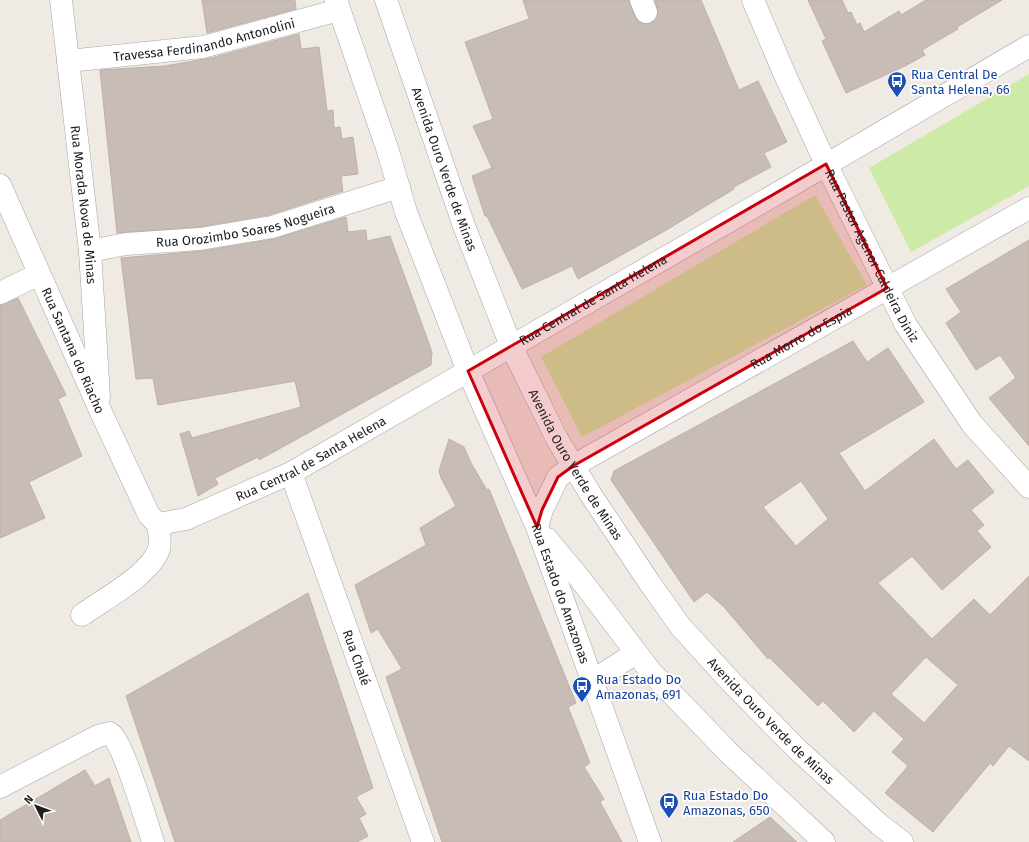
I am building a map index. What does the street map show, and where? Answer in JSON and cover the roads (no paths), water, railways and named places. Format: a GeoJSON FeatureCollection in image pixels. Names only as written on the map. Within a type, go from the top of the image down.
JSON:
{"type":"FeatureCollection","features":[{"type":"Feature","properties":{"kind":"street","name":"Rua Morada Nova de Minas"},"geometry":{"type":"LineString","coordinates":[[60,0],[90,251],[100,410]]}},
{"type":"Feature","properties":{"kind":"street","name":"Avenida Ouro Verde de Minas"},"geometry":{"type":"LineString","coordinates":[[386,0],[464,226],[511,346],[557,439],[573,466],[649,582],[680,626],[732,684],[798,749],[880,825],[902,842]]}},
{"type":"Feature","properties":{"kind":"street","name":"Rua Pastor Agenor Caldeira Diniz"},"geometry":{"type":"LineString","coordinates":[[753,0],[785,75],[826,164],[906,325],[972,424],[1029,487]]}},
{"type":"Feature","properties":{"kind":"street","name":"Travessa Ferdinando Antonolini"},"geometry":{"type":"LineString","coordinates":[[68,61],[203,46],[337,5]]}},
{"type":"Feature","properties":{"kind":"street"},"geometry":{"type":"LineString","coordinates":[[337,5],[387,148],[406,212],[468,371]]}},
{"type":"Feature","properties":{"kind":"street","name":"Rua Central de Santa Helena"},"geometry":{"type":"LineString","coordinates":[[154,520],[186,519],[291,473],[1029,46]]}},
{"type":"Feature","properties":{"kind":"street","name":"Rua Santana do Riacho"},"geometry":{"type":"LineString","coordinates":[[0,186],[100,410],[154,520]]}},
{"type":"Feature","properties":{"kind":"street","name":"Rua Orozimbo Soares Nogueira"},"geometry":{"type":"LineString","coordinates":[[90,251],[126,244],[200,239],[272,227],[398,186]]}},
{"type":"Feature","properties":{"kind":"street","name":"Rua Morro do Espia"},"geometry":{"type":"LineString","coordinates":[[537,527],[542,510],[558,477],[573,466],[1029,208]]}},
{"type":"Feature","properties":{"kind":"street"},"geometry":{"type":"LineString","coordinates":[[0,293],[39,274]]}},
{"type":"Feature","properties":{"kind":"street","name":"Rua Estado do Amazonas"},"geometry":{"type":"LineString","coordinates":[[468,371],[537,527],[650,842]]}},
{"type":"Feature","properties":{"kind":"street","name":"Rua Chalé"},"geometry":{"type":"LineString","coordinates":[[291,473],[423,842]]}},
{"type":"Feature","properties":{"kind":"street"},"geometry":{"type":"LineString","coordinates":[[82,615],[138,575],[152,562],[159,548],[154,520]]}},
{"type":"Feature","properties":{"kind":"street"},"geometry":{"type":"LineString","coordinates":[[537,527],[581,580],[651,672],[729,754],[824,842]]}},
{"type":"Feature","properties":{"kind":"street"},"geometry":{"type":"LineString","coordinates":[[592,681],[636,653]]}},
{"type":"Feature","properties":{"kind":"street"},"geometry":{"type":"LineString","coordinates":[[0,787],[98,736],[110,733],[116,738],[122,752],[153,842]]}},
{"type":"Feature","properties":{"kind":"place","name":"Rua Central De Santa Helena, 66"},"geometry":{"type":"Point","coordinates":[897,98]}},
{"type":"Feature","properties":{"kind":"place","name":"Rua Estado Do Amazonas, 691"},"geometry":{"type":"Point","coordinates":[582,703]}},
{"type":"Feature","properties":{"kind":"place","name":"Rua Estado Do Amazonas, 650"},"geometry":{"type":"Point","coordinates":[669,819]}}]}
